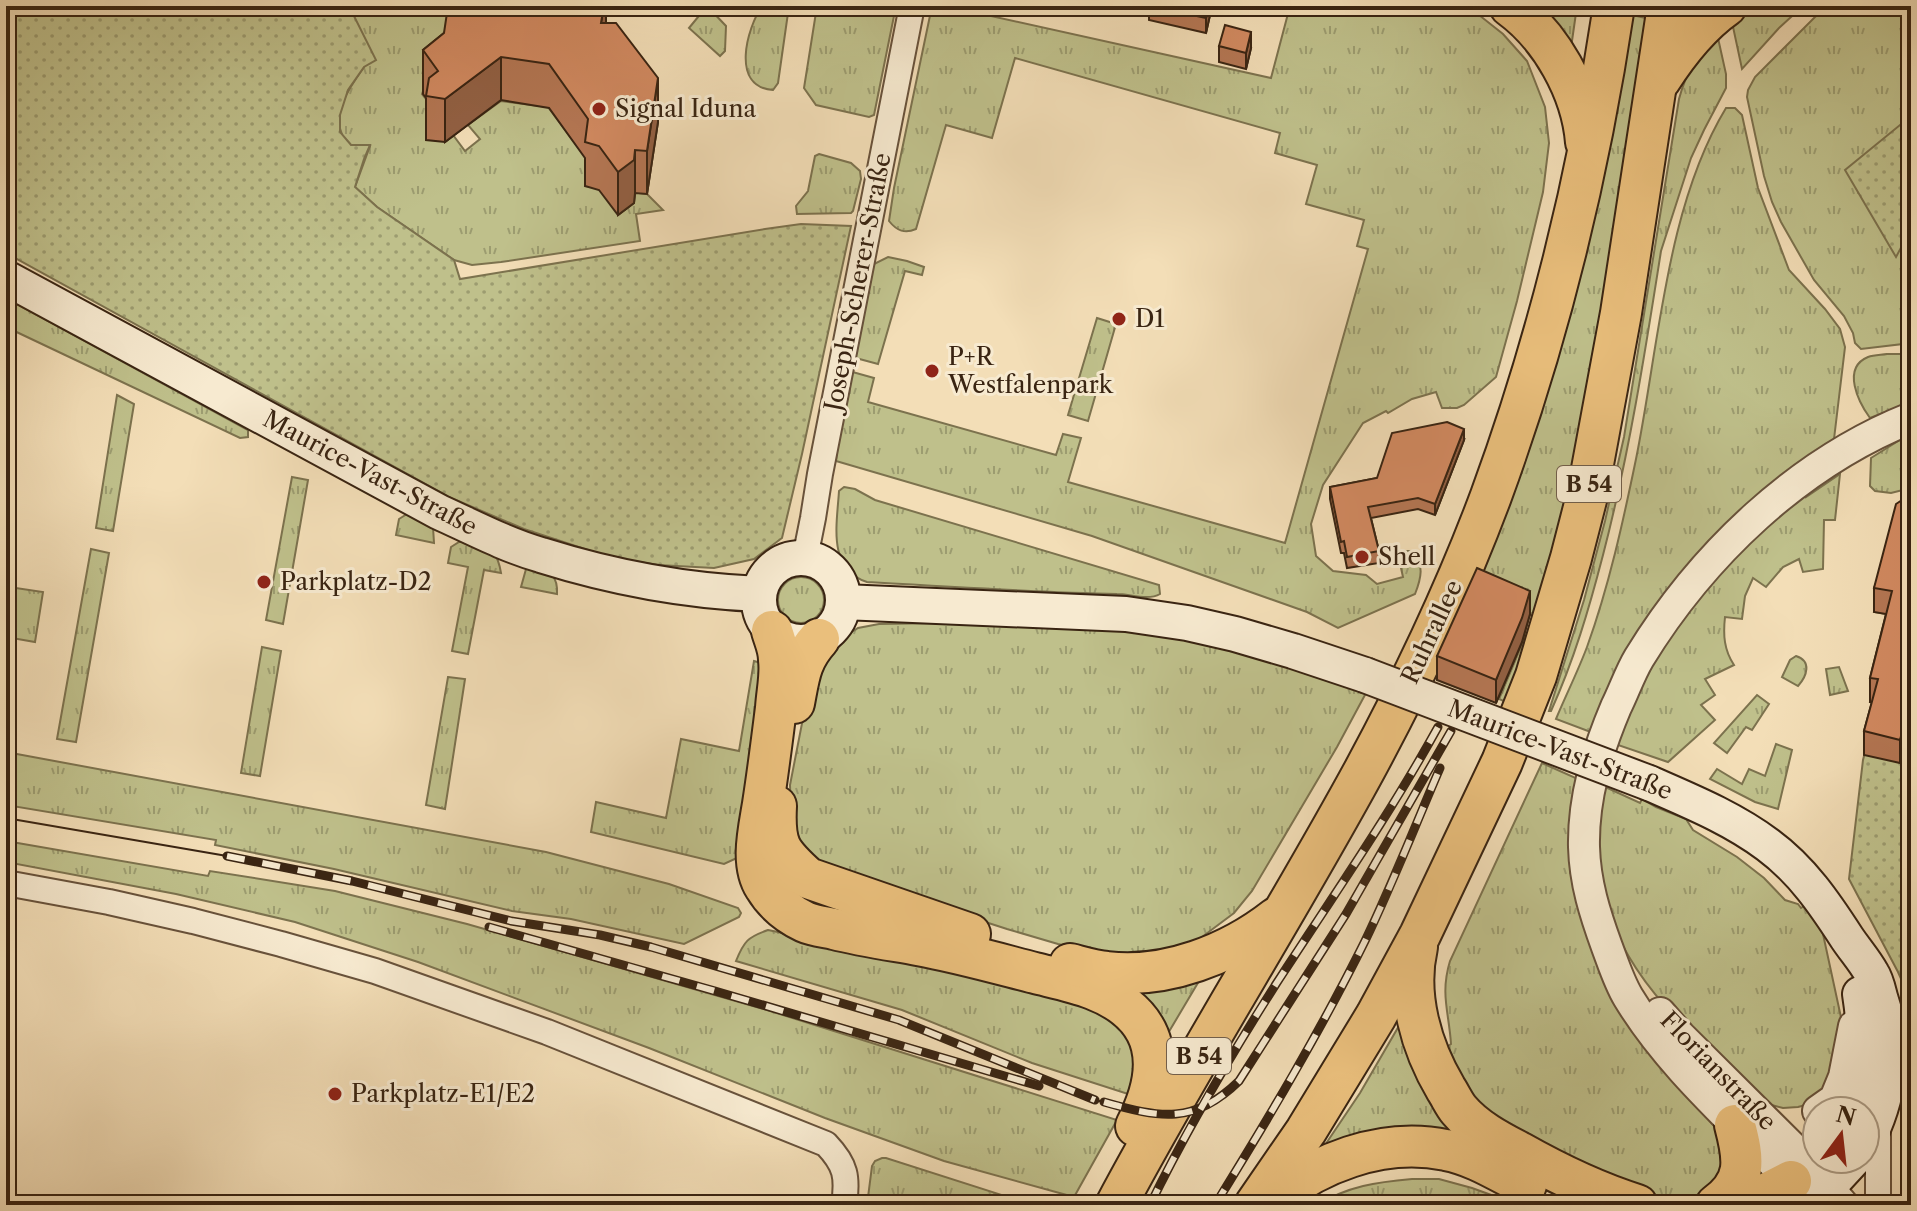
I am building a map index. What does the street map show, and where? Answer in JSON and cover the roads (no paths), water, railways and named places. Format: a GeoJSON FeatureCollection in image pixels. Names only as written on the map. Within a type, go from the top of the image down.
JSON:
{"type":"FeatureCollection","features":[{"type":"Feature","properties":{"kind":"highway"},"geometry":{"type":"LineString","coordinates":[[1510,6],[1538,32],[1568,78],[1582,116],[1586,161]]}},
{"type":"Feature","properties":{"kind":"highway","name":"Ruhrallee"},"geometry":{"type":"LineString","coordinates":[[1114,1205],[1364,770],[1441,615],[1490,497],[1534,368],[1571,233],[1604,74],[1614,6]]}},
{"type":"Feature","properties":{"kind":"highway","name":"B 54"},"geometry":{"type":"LineString","coordinates":[[1255,1205],[1306,1131],[1376,1016],[1420,935],[1502,762],[1536,676],[1587,496],[1621,313],[1668,6]]}},
{"type":"Feature","properties":{"kind":"highway"},"geometry":{"type":"LineString","coordinates":[[1655,93],[1660,80],[1683,48],[1704,24],[1726,6]]}},
{"type":"Feature","properties":{"kind":"highway"},"geometry":{"type":"LineString","coordinates":[[772,631],[780,663],[758,834],[757,861],[764,886],[782,907],[808,923],[922,946],[1062,980],[1114,999],[1131,1013],[1142,1024],[1151,1041],[1155,1055],[1154,1081],[1147,1105],[1119,1159],[1114,1205]]}},
{"type":"Feature","properties":{"kind":"highway"},"geometry":{"type":"LineString","coordinates":[[819,639],[807,651],[800,668],[776,807],[775,829],[779,846],[789,861],[808,878],[1023,952],[1106,972],[1139,973],[1192,963],[1254,934],[1285,910]]}},
{"type":"Feature","properties":{"kind":"highway"},"geometry":{"type":"LineString","coordinates":[[1420,935],[1413,973],[1416,1010],[1436,1071],[1459,1110],[1487,1135],[1546,1167],[1603,1194],[1637,1205]]}},
{"type":"Feature","properties":{"kind":"highway"},"geometry":{"type":"LineString","coordinates":[[1716,1205],[1728,1196],[1741,1175],[1744,1116]]}},
{"type":"Feature","properties":{"kind":"highway"},"geometry":{"type":"LineString","coordinates":[[1267,1205],[1300,1180],[1331,1164],[1368,1152],[1406,1147],[1447,1150],[1469,1158],[1565,1205]]}},
{"type":"Feature","properties":{"kind":"highway"},"geometry":{"type":"LineString","coordinates":[[1733,1205],[1814,1188]]}},
{"type":"Feature","properties":{"kind":"main road","name":"Maurice-Vast-Straße"},"geometry":{"type":"LineString","coordinates":[[6,278],[439,512],[482,532],[539,555],[603,572],[664,585],[759,594]]}},
{"type":"Feature","properties":{"kind":"main road"},"geometry":{"type":"LineString","coordinates":[[795,558],[805,558],[821,562],[836,576],[843,602],[839,619],[832,629],[819,639],[798,642],[787,640],[772,631],[760,612],[759,594],[762,582],[777,565],[795,558]]}},
{"type":"Feature","properties":{"kind":"main road","name":"Maurice-Vast-Straße"},"geometry":{"type":"LineString","coordinates":[[843,602],[1126,614],[1235,634],[1365,675],[1702,806],[1769,846],[1790,864],[1819,895],[1873,975],[1886,1013],[1891,1050],[1888,1084],[1881,1096]]}},
{"type":"Feature","properties":{"kind":"main road","name":"Maurice-Vast-Straße"},"geometry":{"type":"LineString","coordinates":[[1848,940],[1866,1032],[1864,1095]]}},
{"type":"Feature","properties":{"kind":"main road"},"geometry":{"type":"LineString","coordinates":[[1814,1188],[1832,1175]]}},
{"type":"Feature","properties":{"kind":"street","name":"Joseph-Scherer-Straße"},"geometry":{"type":"LineString","coordinates":[[805,558],[912,6]]}},
{"type":"Feature","properties":{"kind":"street","name":"Florianstraße"},"geometry":{"type":"LineString","coordinates":[[1814,1188],[1744,1116],[1667,1052],[1627,995],[1594,912],[1587,882],[1584,846],[1588,788],[1604,736],[1638,660],[1699,575],[1782,495],[1837,455],[1908,419]]}},
{"type":"Feature","properties":{"kind":"street"},"geometry":{"type":"LineString","coordinates":[[6,883],[123,905],[281,944],[375,971],[547,1032],[826,1144],[843,1166],[847,1182],[844,1205]]}},
{"type":"Feature","properties":{"kind":"street"},"geometry":{"type":"LineString","coordinates":[[1837,1095],[1844,1077],[1860,989]]}},
{"type":"Feature","properties":{"kind":"street"},"geometry":{"type":"LineString","coordinates":[[1744,1116],[1801,1116]]}},
{"type":"Feature","properties":{"kind":"street"},"geometry":{"type":"LineString","coordinates":[[1874,1175],[1880,1205]]}},
{"type":"Feature","properties":{"kind":"tram line"},"geometry":{"type":"LineString","coordinates":[[6,818],[227,856]]}},
{"type":"Feature","properties":{"kind":"tram line"},"geometry":{"type":"LineString","coordinates":[[1094,1100],[1104,1102]]}},
{"type":"Feature","properties":{"kind":"railway"},"geometry":{"type":"LineString","coordinates":[[1150,1205],[1194,1120],[1243,1038],[1380,825],[1438,727]]}},
{"type":"Feature","properties":{"kind":"railway"},"geometry":{"type":"LineString","coordinates":[[1104,1102],[1142,1112],[1176,1114],[1207,1105],[1239,1081],[1346,914],[1451,731]]}},
{"type":"Feature","properties":{"kind":"railway"},"geometry":{"type":"LineString","coordinates":[[1215,1205],[1293,1075],[1348,975],[1385,898],[1440,768]]}},
{"type":"Feature","properties":{"kind":"railway"},"geometry":{"type":"LineString","coordinates":[[227,856],[352,881],[511,921],[600,935],[651,947],[899,1020],[1095,1100]]}},
{"type":"Feature","properties":{"kind":"railway"},"geometry":{"type":"LineString","coordinates":[[489,927],[1039,1086]]}},
{"type":"Feature","properties":{"kind":"place","name":"Signal Iduna"},"geometry":{"type":"Point","coordinates":[599,109]}},
{"type":"Feature","properties":{"kind":"place","name":"D1"},"geometry":{"type":"Point","coordinates":[1119,319]}},
{"type":"Feature","properties":{"kind":"place","name":"P+R Westfalenpark"},"geometry":{"type":"Point","coordinates":[932,371]}},
{"type":"Feature","properties":{"kind":"place","name":"Shell"},"geometry":{"type":"Point","coordinates":[1362,557]}},
{"type":"Feature","properties":{"kind":"place","name":"Parkplatz-D2"},"geometry":{"type":"Point","coordinates":[264,582]}},
{"type":"Feature","properties":{"kind":"place","name":"Parkplatz-E1/E2"},"geometry":{"type":"Point","coordinates":[335,1094]}}]}
